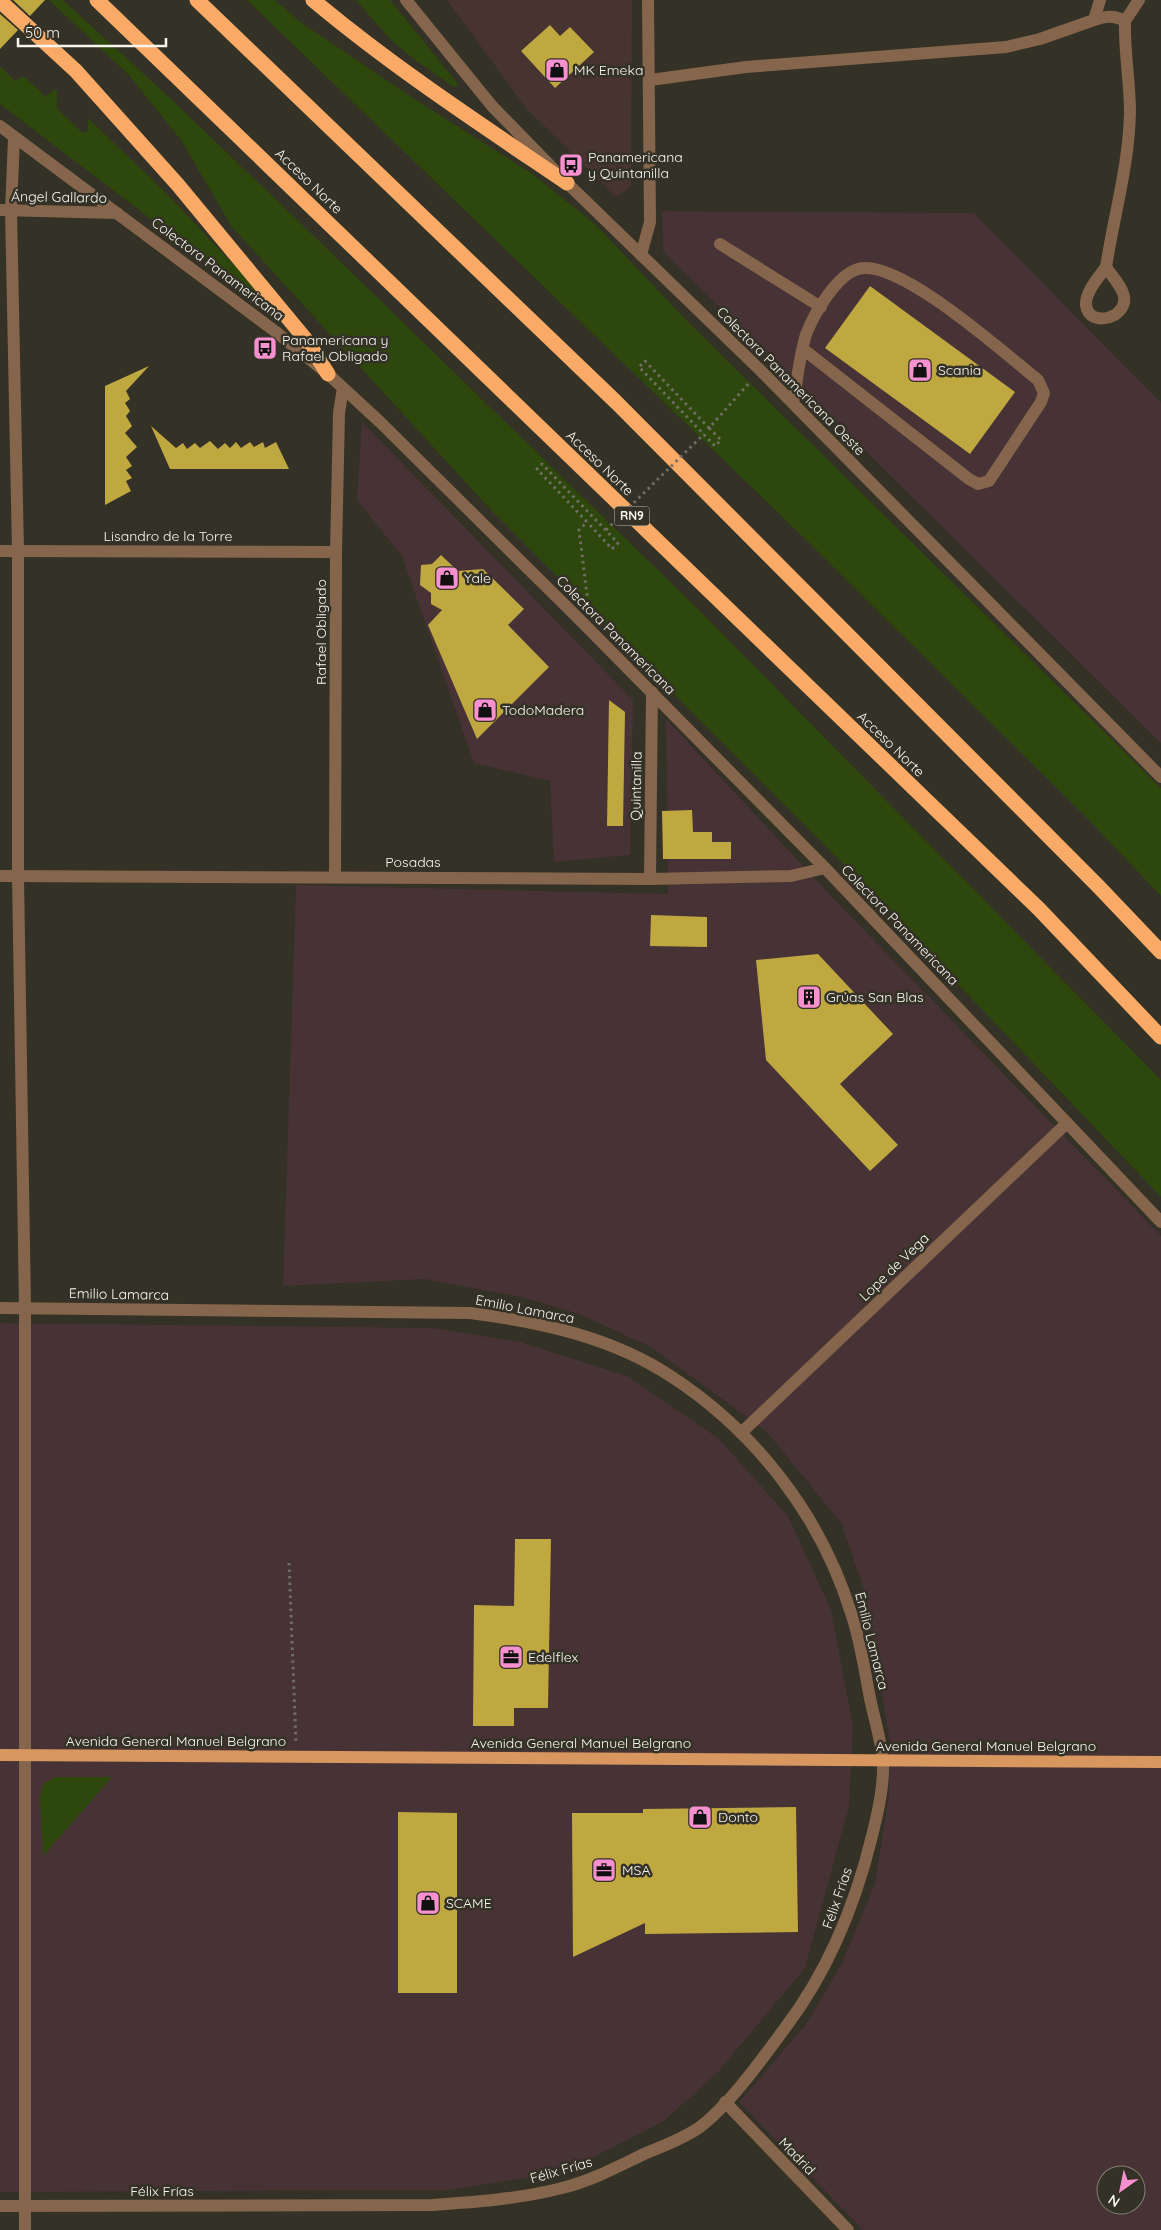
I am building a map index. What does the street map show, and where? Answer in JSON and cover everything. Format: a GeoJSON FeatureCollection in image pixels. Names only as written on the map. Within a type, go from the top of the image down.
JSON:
{"type":"FeatureCollection","features":[{"type":"Feature","properties":{"kind":"highway","name":"Acceso Norte"},"geometry":{"type":"LineString","coordinates":[[97,0],[1039,909],[1161,1037]]}},
{"type":"Feature","properties":{"kind":"highway"},"geometry":{"type":"LineString","coordinates":[[197,0],[616,402],[1098,886],[1161,952]]}},
{"type":"Feature","properties":{"kind":"highway"},"geometry":{"type":"LineString","coordinates":[[313,0],[361,41],[457,109],[567,183]]}},
{"type":"Feature","properties":{"kind":"highway"},"geometry":{"type":"LineString","coordinates":[[0,2],[76,71],[178,185],[307,341],[328,374]]}},
{"type":"Feature","properties":{"kind":"main road","name":"Avenida General Manuel Belgrano"},"geometry":{"type":"LineString","coordinates":[[0,1755],[1161,1762]]}},
{"type":"Feature","properties":{"kind":"street","name":"Colectora Panamericana Oeste"},"geometry":{"type":"LineString","coordinates":[[406,0],[492,106],[567,183],[793,403],[1161,777]]}},
{"type":"Feature","properties":{"kind":"street"},"geometry":{"type":"LineString","coordinates":[[641,255],[650,222],[648,0]]}},
{"type":"Feature","properties":{"kind":"street"},"geometry":{"type":"LineString","coordinates":[[1094,20],[1100,0]]}},
{"type":"Feature","properties":{"kind":"street"},"geometry":{"type":"LineString","coordinates":[[1106,267],[1127,152],[1130,113],[1125,21],[1139,0]]}},
{"type":"Feature","properties":{"kind":"street"},"geometry":{"type":"LineString","coordinates":[[650,80],[746,67],[1006,47],[1107,16],[1125,21]]}},
{"type":"Feature","properties":{"kind":"street","name":"Colectora Panamericana"},"geometry":{"type":"LineString","coordinates":[[0,126],[276,332],[328,374],[380,422],[652,692],[825,868],[1161,1222]]}},
{"type":"Feature","properties":{"kind":"street"},"geometry":{"type":"LineString","coordinates":[[14,138],[6,210],[18,551],[18,876],[26,1308],[24,1755],[25,2230]]}},
{"type":"Feature","properties":{"kind":"street","name":"Ángel Gallardo"},"geometry":{"type":"LineString","coordinates":[[6,210],[118,213]]}},
{"type":"Feature","properties":{"kind":"street"},"geometry":{"type":"LineString","coordinates":[[720,244],[821,307]]}},
{"type":"Feature","properties":{"kind":"street"},"geometry":{"type":"LineString","coordinates":[[793,403],[803,348],[806,333],[829,293],[845,275],[859,269],[871,267],[892,273],[924,291],[1038,380],[1044,393],[1041,402],[989,481],[978,484],[961,474],[803,348]]}},
{"type":"Feature","properties":{"kind":"street","name":"Rafael Obligado"},"geometry":{"type":"LineString","coordinates":[[335,877],[336,552],[339,413],[342,388]]}},
{"type":"Feature","properties":{"kind":"street","name":"Lisandro de la Torre"},"geometry":{"type":"LineString","coordinates":[[0,550],[336,552]]}},
{"type":"Feature","properties":{"kind":"street","name":"Quintanilla"},"geometry":{"type":"LineString","coordinates":[[650,879],[652,692]]}},
{"type":"Feature","properties":{"kind":"street","name":"Posadas"},"geometry":{"type":"LineString","coordinates":[[0,876],[650,879],[790,876],[825,868]]}},
{"type":"Feature","properties":{"kind":"street","name":"Lope de Vega"},"geometry":{"type":"LineString","coordinates":[[741,1433],[1067,1123]]}},
{"type":"Feature","properties":{"kind":"street","name":"Emilio Lamarca"},"geometry":{"type":"LineString","coordinates":[[0,1308],[470,1313],[547,1326],[593,1339],[630,1354],[669,1375],[707,1402],[741,1433],[767,1460],[786,1485],[829,1554],[853,1617],[883,1760]]}},
{"type":"Feature","properties":{"kind":"street","name":"Félix Frías"},"geometry":{"type":"LineString","coordinates":[[0,2206],[432,2205],[527,2195],[564,2187],[596,2176],[683,2136],[700,2127],[725,2102],[796,2014],[822,1974],[843,1931],[857,1891],[876,1819],[883,1760]]}},
{"type":"Feature","properties":{"kind":"street","name":"Madrid"},"geometry":{"type":"LineString","coordinates":[[725,2102],[848,2230]]}},
{"type":"Feature","properties":{"kind":"path"},"geometry":{"type":"LineString","coordinates":[[645,361],[709,428],[721,440],[715,446],[639,367],[645,361]]}},
{"type":"Feature","properties":{"kind":"path"},"geometry":{"type":"LineString","coordinates":[[709,428],[760,370]]}},
{"type":"Feature","properties":{"kind":"path"},"geometry":{"type":"LineString","coordinates":[[606,530],[704,434]]}},
{"type":"Feature","properties":{"kind":"path"},"geometry":{"type":"LineString","coordinates":[[542,464],[618,543],[612,549],[587,522],[537,469],[542,464]]}},
{"type":"Feature","properties":{"kind":"path"},"geometry":{"type":"LineString","coordinates":[[579,619],[587,595],[579,530],[587,522]]}},
{"type":"Feature","properties":{"kind":"path"},"geometry":{"type":"LineString","coordinates":[[289,1563],[297,1756]]}},
{"type":"Feature","properties":{"kind":"shaded area"},"geometry":{"type":"Polygon","coordinates":[[[447,0],[632,0],[631,187],[616,197],[526,108],[447,0]]]}},
{"type":"Feature","properties":{"kind":"shaded area"},"geometry":{"type":"Polygon","coordinates":[[[662,211],[974,213],[1161,403],[1161,743],[663,251],[662,211]]]}},
{"type":"Feature","properties":{"kind":"shaded area"},"geometry":{"type":"Polygon","coordinates":[[[362,422],[633,700],[630,855],[554,862],[550,781],[474,763],[402,556],[357,500],[362,422]]]}},
{"type":"Feature","properties":{"kind":"shaded area"},"geometry":{"type":"Polygon","coordinates":[[[666,719],[833,898],[1161,1236],[1161,2230],[863,2230],[739,2102],[807,2023],[842,1963],[875,1884],[889,1794],[890,1741],[864,1589],[841,1523],[767,1432],[651,1347],[579,1314],[521,1297],[425,1279],[283,1286],[296,885],[668,894],[666,719]]]}},
{"type":"Feature","properties":{"kind":"shaded area"},"geometry":{"type":"Polygon","coordinates":[[[0,1323],[433,1328],[520,1342],[627,1376],[718,1438],[788,1516],[831,1610],[853,1726],[849,1806],[805,1968],[718,2072],[664,2121],[565,2172],[449,2190],[0,2192],[0,1323]]]}},
{"type":"Feature","properties":{"kind":"green space"},"geometry":{"type":"Polygon","coordinates":[[[49,0],[63,0],[171,99],[315,237],[698,609],[1161,1080],[1161,1197],[846,867],[490,509],[232,227],[181,140],[129,75],[49,0]]]}},
{"type":"Feature","properties":{"kind":"green space"},"geometry":{"type":"Polygon","coordinates":[[[247,0],[275,0],[299,21],[413,98],[531,173],[596,225],[687,321],[1161,788],[1161,896],[1085,816],[792,526],[247,0]]]}},
{"type":"Feature","properties":{"kind":"green space"},"geometry":{"type":"Polygon","coordinates":[[[356,0],[390,0],[458,84],[455,88],[415,60],[390,39],[356,0]]]}},
{"type":"Feature","properties":{"kind":"green space"},"geometry":{"type":"Polygon","coordinates":[[[0,66],[15,81],[23,76],[46,97],[54,89],[57,91],[57,109],[83,133],[88,132],[88,118],[170,197],[261,294],[273,312],[0,104],[0,66]]]}},
{"type":"Feature","properties":{"kind":"green space"},"geometry":{"type":"Polygon","coordinates":[[[55,1777],[112,1777],[43,1856],[40,1798],[43,1784],[55,1777]]]}},
{"type":"Feature","properties":{"kind":"building"},"geometry":{"type":"Polygon","coordinates":[[[13,0],[45,0],[30,16],[13,0]]]}},
{"type":"Feature","properties":{"kind":"building"},"geometry":{"type":"Polygon","coordinates":[[[0,14],[18,30],[0,49],[0,14]]]}},
{"type":"Feature","properties":{"kind":"building","name":"MK Emeka"},"geometry":{"type":"Polygon","coordinates":[[[550,25],[560,36],[570,27],[594,52],[555,88],[521,51],[550,25]]]}},
{"type":"Feature","properties":{"kind":"building","name":"Scania"},"geometry":{"type":"Polygon","coordinates":[[[870,286],[1015,392],[970,454],[825,348],[870,286]]]}},
{"type":"Feature","properties":{"kind":"building"},"geometry":{"type":"Polygon","coordinates":[[[149,366],[126,391],[130,399],[125,403],[130,411],[126,416],[132,426],[125,433],[137,447],[126,457],[132,466],[126,470],[132,478],[126,481],[131,491],[105,505],[105,386],[149,366]]]}},
{"type":"Feature","properties":{"kind":"building"},"geometry":{"type":"Polygon","coordinates":[[[151,426],[176,448],[183,443],[187,449],[195,443],[200,448],[210,441],[218,449],[225,443],[230,448],[236,442],[241,448],[250,442],[254,447],[263,442],[265,448],[276,442],[289,469],[170,469],[151,426]]]}},
{"type":"Feature","properties":{"kind":"building"},"geometry":{"type":"Polygon","coordinates":[[[441,555],[458,571],[483,569],[524,609],[508,625],[549,667],[477,739],[428,625],[442,610],[431,604],[431,593],[420,585],[421,565],[432,564],[441,555]]]}},
{"type":"Feature","properties":{"kind":"building"},"geometry":{"type":"Polygon","coordinates":[[[609,700],[625,712],[623,826],[607,826],[609,700]]]}},
{"type":"Feature","properties":{"kind":"building"},"geometry":{"type":"Polygon","coordinates":[[[692,810],[693,832],[712,832],[712,842],[731,842],[731,859],[663,859],[662,811],[692,810]]]}},
{"type":"Feature","properties":{"kind":"building"},"geometry":{"type":"Polygon","coordinates":[[[651,915],[707,917],[707,947],[650,946],[651,915]]]}},
{"type":"Feature","properties":{"kind":"building","name":"Grúas San Blas"},"geometry":{"type":"Polygon","coordinates":[[[818,954],[893,1034],[840,1084],[898,1145],[870,1171],[766,1060],[756,960],[818,954]]]}},
{"type":"Feature","properties":{"kind":"building","name":"Edelflex"},"geometry":{"type":"Polygon","coordinates":[[[515,1539],[551,1539],[548,1708],[514,1708],[514,1726],[473,1726],[474,1605],[514,1606],[515,1539]]]}},
{"type":"Feature","properties":{"kind":"building"},"geometry":{"type":"Polygon","coordinates":[[[796,1807],[798,1932],[645,1934],[645,1923],[573,1957],[572,1813],[643,1813],[643,1809],[796,1807]]]}},
{"type":"Feature","properties":{"kind":"building","name":"SCAME"},"geometry":{"type":"Polygon","coordinates":[[[398,1812],[457,1813],[457,1993],[398,1993],[398,1812]]]}},
{"type":"Feature","properties":{"kind":"place","name":"MK Emeka"},"geometry":{"type":"Point","coordinates":[557,70]}},
{"type":"Feature","properties":{"kind":"place","name":"Panamericana y Quintanilla"},"geometry":{"type":"Point","coordinates":[571,165]}},
{"type":"Feature","properties":{"kind":"place","name":"Panamericana y Rafael Obligado"},"geometry":{"type":"Point","coordinates":[265,348]}},
{"type":"Feature","properties":{"kind":"place","name":"Scania"},"geometry":{"type":"Point","coordinates":[920,370]}},
{"type":"Feature","properties":{"kind":"place","name":"Yale"},"geometry":{"type":"Point","coordinates":[447,578]}},
{"type":"Feature","properties":{"kind":"place","name":"TodoMadera"},"geometry":{"type":"Point","coordinates":[485,710]}},
{"type":"Feature","properties":{"kind":"place","name":"Grúas San Blas"},"geometry":{"type":"Point","coordinates":[809,997]}},
{"type":"Feature","properties":{"kind":"place","name":"Edelflex"},"geometry":{"type":"Point","coordinates":[511,1657]}},
{"type":"Feature","properties":{"kind":"place","name":"Donto"},"geometry":{"type":"Point","coordinates":[700,1817]}},
{"type":"Feature","properties":{"kind":"place","name":"MSA"},"geometry":{"type":"Point","coordinates":[604,1870]}},
{"type":"Feature","properties":{"kind":"place","name":"SCAME"},"geometry":{"type":"Point","coordinates":[428,1903]}}]}
